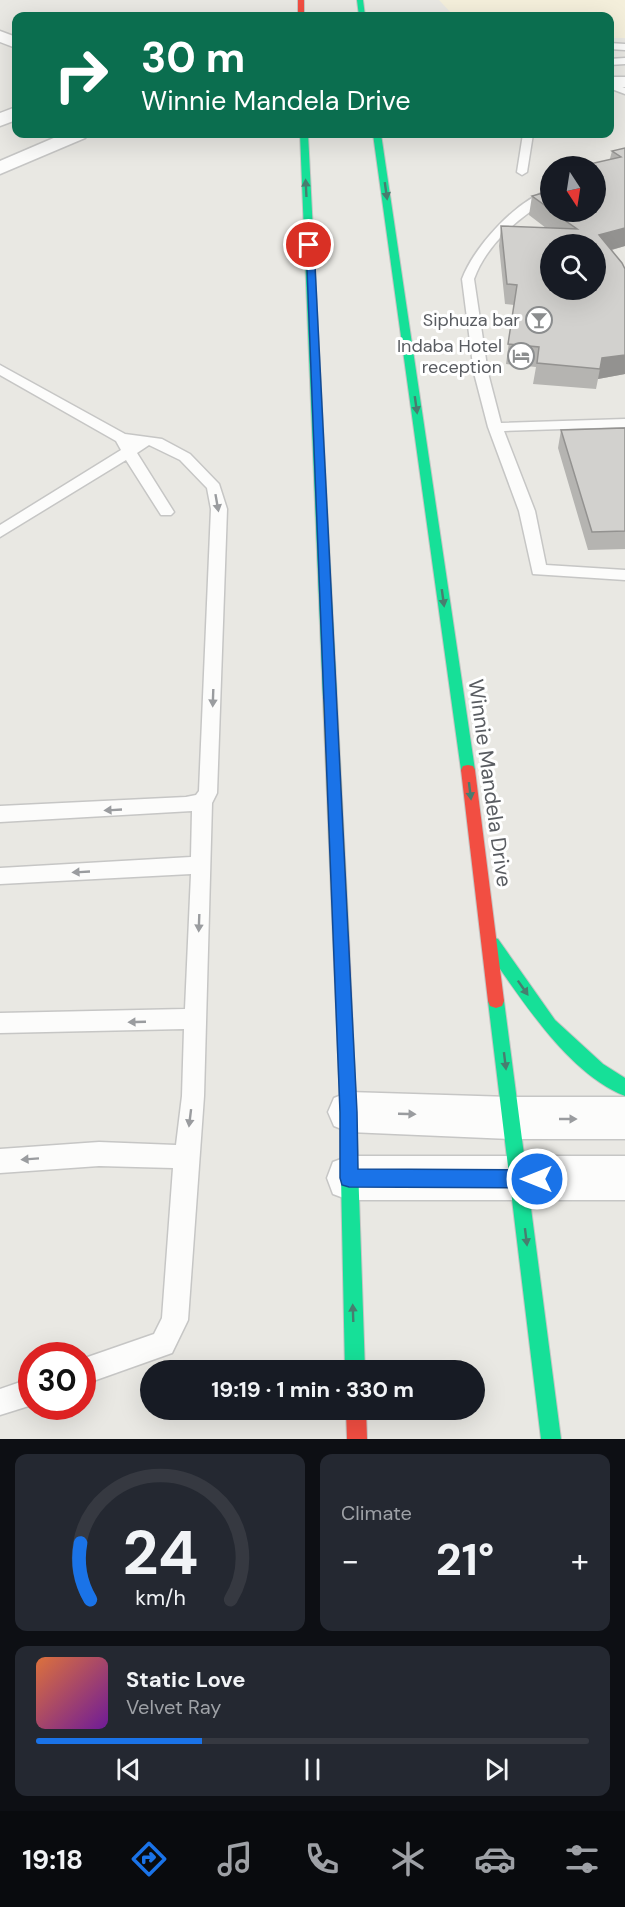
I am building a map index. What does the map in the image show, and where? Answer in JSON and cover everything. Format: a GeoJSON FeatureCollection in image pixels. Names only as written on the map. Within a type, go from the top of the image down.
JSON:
{"type":"FeatureCollection","features":[{"type":"Feature","properties":{"kind":"main road"},"geometry":{"type":"LineString","coordinates":[[304,138],[349,1112],[355,1360]]}},
{"type":"Feature","properties":{"kind":"main road","name":"Winnie Mandela Drive"},"geometry":{"type":"LineString","coordinates":[[378,138],[489,940],[551,1439]]}},
{"type":"Feature","properties":{"kind":"main road"},"geometry":{"type":"LineString","coordinates":[[489,940],[549,1025],[597,1070],[625,1088]]}},
{"type":"Feature","properties":{"kind":"main road"},"geometry":{"type":"LineString","coordinates":[[356,1420],[357,1439]]}},
{"type":"Feature","properties":{"kind":"street"},"geometry":{"type":"LineString","coordinates":[[0,168],[69,138]]}},
{"type":"Feature","properties":{"kind":"street"},"geometry":{"type":"LineString","coordinates":[[349,1112],[512,1118],[625,1118]]}},
{"type":"Feature","properties":{"kind":"street"},"geometry":{"type":"LineString","coordinates":[[349,1178],[625,1178]]}},
{"type":"Feature","properties":{"kind":"lane"},"geometry":{"type":"LineString","coordinates":[[522,172],[527,138]]}},
{"type":"Feature","properties":{"kind":"lane"},"geometry":{"type":"LineString","coordinates":[[540,199],[510,222],[471,265],[469,286],[481,374],[495,428],[527,512],[539,570],[625,575]]}},
{"type":"Feature","properties":{"kind":"lane"},"geometry":{"type":"LineString","coordinates":[[0,369],[125,444],[166,512]]}},
{"type":"Feature","properties":{"kind":"lane"},"geometry":{"type":"LineString","coordinates":[[495,428],[625,423]]}},
{"type":"Feature","properties":{"kind":"lane"},"geometry":{"type":"LineString","coordinates":[[0,532],[125,444],[146,441],[158,442],[196,465],[214,487],[219,509],[210,778],[208,793],[202,801],[193,1096],[186,1157],[175,1320],[163,1344],[96,1367]]}},
{"type":"Feature","properties":{"kind":"lane"},"geometry":{"type":"LineString","coordinates":[[0,814],[156,808],[202,801]]}},
{"type":"Feature","properties":{"kind":"lane"},"geometry":{"type":"LineString","coordinates":[[0,876],[201,865]]}},
{"type":"Feature","properties":{"kind":"lane"},"geometry":{"type":"LineString","coordinates":[[0,1023],[196,1019]]}},
{"type":"Feature","properties":{"kind":"lane"},"geometry":{"type":"LineString","coordinates":[[0,1161],[99,1154],[186,1157]]}},
{"type":"Feature","properties":{"kind":"lane"},"geometry":{"type":"LineString","coordinates":[[0,1402],[18,1396]]}},
{"type":"Feature","properties":{"kind":"shaded area"},"geometry":{"type":"Polygon","coordinates":[[[439,0],[625,0],[625,38],[614,38],[614,12],[450,12],[439,0]]]}},
{"type":"Feature","properties":{"kind":"building"},"geometry":{"type":"Polygon","coordinates":[[[625,148],[625,228],[603,234],[540,234],[540,300],[606,300],[606,244],[625,269],[625,355],[602,358],[600,369],[537,363],[539,347],[508,344],[517,285],[507,284],[501,226],[577,229],[567,222],[606,222],[606,160],[621,157],[612,151],[625,148]]]}},
{"type":"Feature","properties":{"kind":"building"},"geometry":{"type":"Polygon","coordinates":[[[540,194],[540,202],[532,196],[540,194]]]}},
{"type":"Feature","properties":{"kind":"building"},"geometry":{"type":"Polygon","coordinates":[[[625,428],[625,531],[592,532],[561,430],[625,428]]]}},
{"type":"Feature","properties":{"kind":"traffic: fast"},"geometry":{"type":"LineString","coordinates":[[360,0],[362,12]]}},
{"type":"Feature","properties":{"kind":"traffic: fast"},"geometry":{"type":"LineString","coordinates":[[304,138],[330,699]]}},
{"type":"Feature","properties":{"kind":"traffic: fast"},"geometry":{"type":"LineString","coordinates":[[378,138],[468,770]]}},
{"type":"Feature","properties":{"kind":"traffic: fast"},"geometry":{"type":"LineString","coordinates":[[492,944],[549,1025],[597,1070],[625,1088]]}},
{"type":"Feature","properties":{"kind":"traffic: fast"},"geometry":{"type":"LineString","coordinates":[[496,1001],[551,1439]]}},
{"type":"Feature","properties":{"kind":"traffic: fast"},"geometry":{"type":"LineString","coordinates":[[347,1079],[355,1360]]}},
{"type":"Feature","properties":{"kind":"traffic: slow"},"geometry":{"type":"LineString","coordinates":[[330,699],[341,939]]}},
{"type":"Feature","properties":{"kind":"traffic: jam"},"geometry":{"type":"LineString","coordinates":[[301,0],[301,12]]}},
{"type":"Feature","properties":{"kind":"traffic: jam"},"geometry":{"type":"LineString","coordinates":[[468,770],[496,1001]]}},
{"type":"Feature","properties":{"kind":"traffic: jam"},"geometry":{"type":"LineString","coordinates":[[341,939],[347,1079]]}},
{"type":"Feature","properties":{"kind":"traffic: jam"},"geometry":{"type":"LineString","coordinates":[[356,1420],[357,1439]]}},
{"type":"Feature","properties":{"kind":"place","name":"Siphuza bar"},"geometry":{"type":"Point","coordinates":[539,320]}},
{"type":"Feature","properties":{"kind":"place","name":"Indaba Hotel reception"},"geometry":{"type":"Point","coordinates":[521,356]}},
{"type":"Feature","properties":{"kind":"route"},"geometry":{"type":"LineString","coordinates":[[309,245],[349,1112],[349,1178],[537,1179]]}}]}
